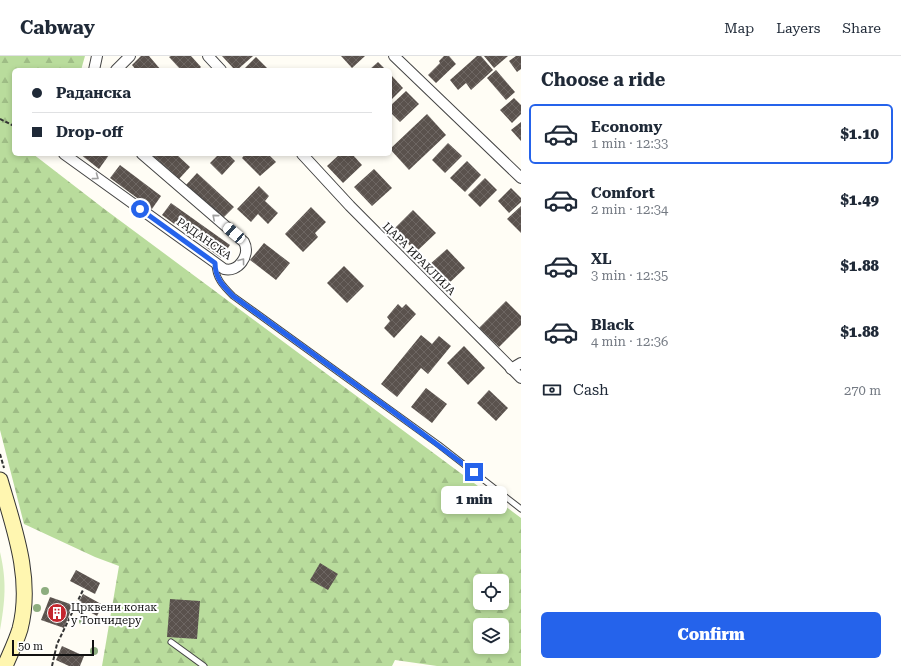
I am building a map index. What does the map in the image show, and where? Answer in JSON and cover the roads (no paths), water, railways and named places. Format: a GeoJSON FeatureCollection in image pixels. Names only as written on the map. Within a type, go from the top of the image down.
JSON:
{"type":"FeatureCollection","features":[{"type":"Feature","properties":{"kind":"street"},"geometry":{"type":"LineString","coordinates":[[94,68],[97,56]]}},
{"type":"Feature","properties":{"kind":"street"},"geometry":{"type":"LineString","coordinates":[[118,68],[130,56]]}},
{"type":"Feature","properties":{"kind":"street"},"geometry":{"type":"LineString","coordinates":[[208,56],[219,68]]}},
{"type":"Feature","properties":{"kind":"street"},"geometry":{"type":"LineString","coordinates":[[394,56],[521,178]]}},
{"type":"Feature","properties":{"kind":"street","name":"РАДАНСКА"},"geometry":{"type":"LineString","coordinates":[[67,156],[224,270],[234,269],[246,256],[247,249],[244,242],[144,156]]}},
{"type":"Feature","properties":{"kind":"street","name":"ЦАРА ИРАКЛИЈА"},"geometry":{"type":"LineString","coordinates":[[304,156],[350,206],[521,378]]}},
{"type":"Feature","properties":{"kind":"street"},"geometry":{"type":"LineString","coordinates":[[512,369],[521,363]]}},
{"type":"Feature","properties":{"kind":"street"},"geometry":{"type":"LineString","coordinates":[[0,480],[14,528],[25,581],[24,608],[20,629],[5,666]]}},
{"type":"Feature","properties":{"kind":"lane"},"geometry":{"type":"LineString","coordinates":[[215,263],[217,276],[233,296],[435,442],[521,509]]}},
{"type":"Feature","properties":{"kind":"lane"},"geometry":{"type":"LineString","coordinates":[[171,642],[204,666]]}},
{"type":"Feature","properties":{"kind":"place","name":"Црквени конак у Топчидеру"},"geometry":{"type":"Point","coordinates":[57,613]}}]}
